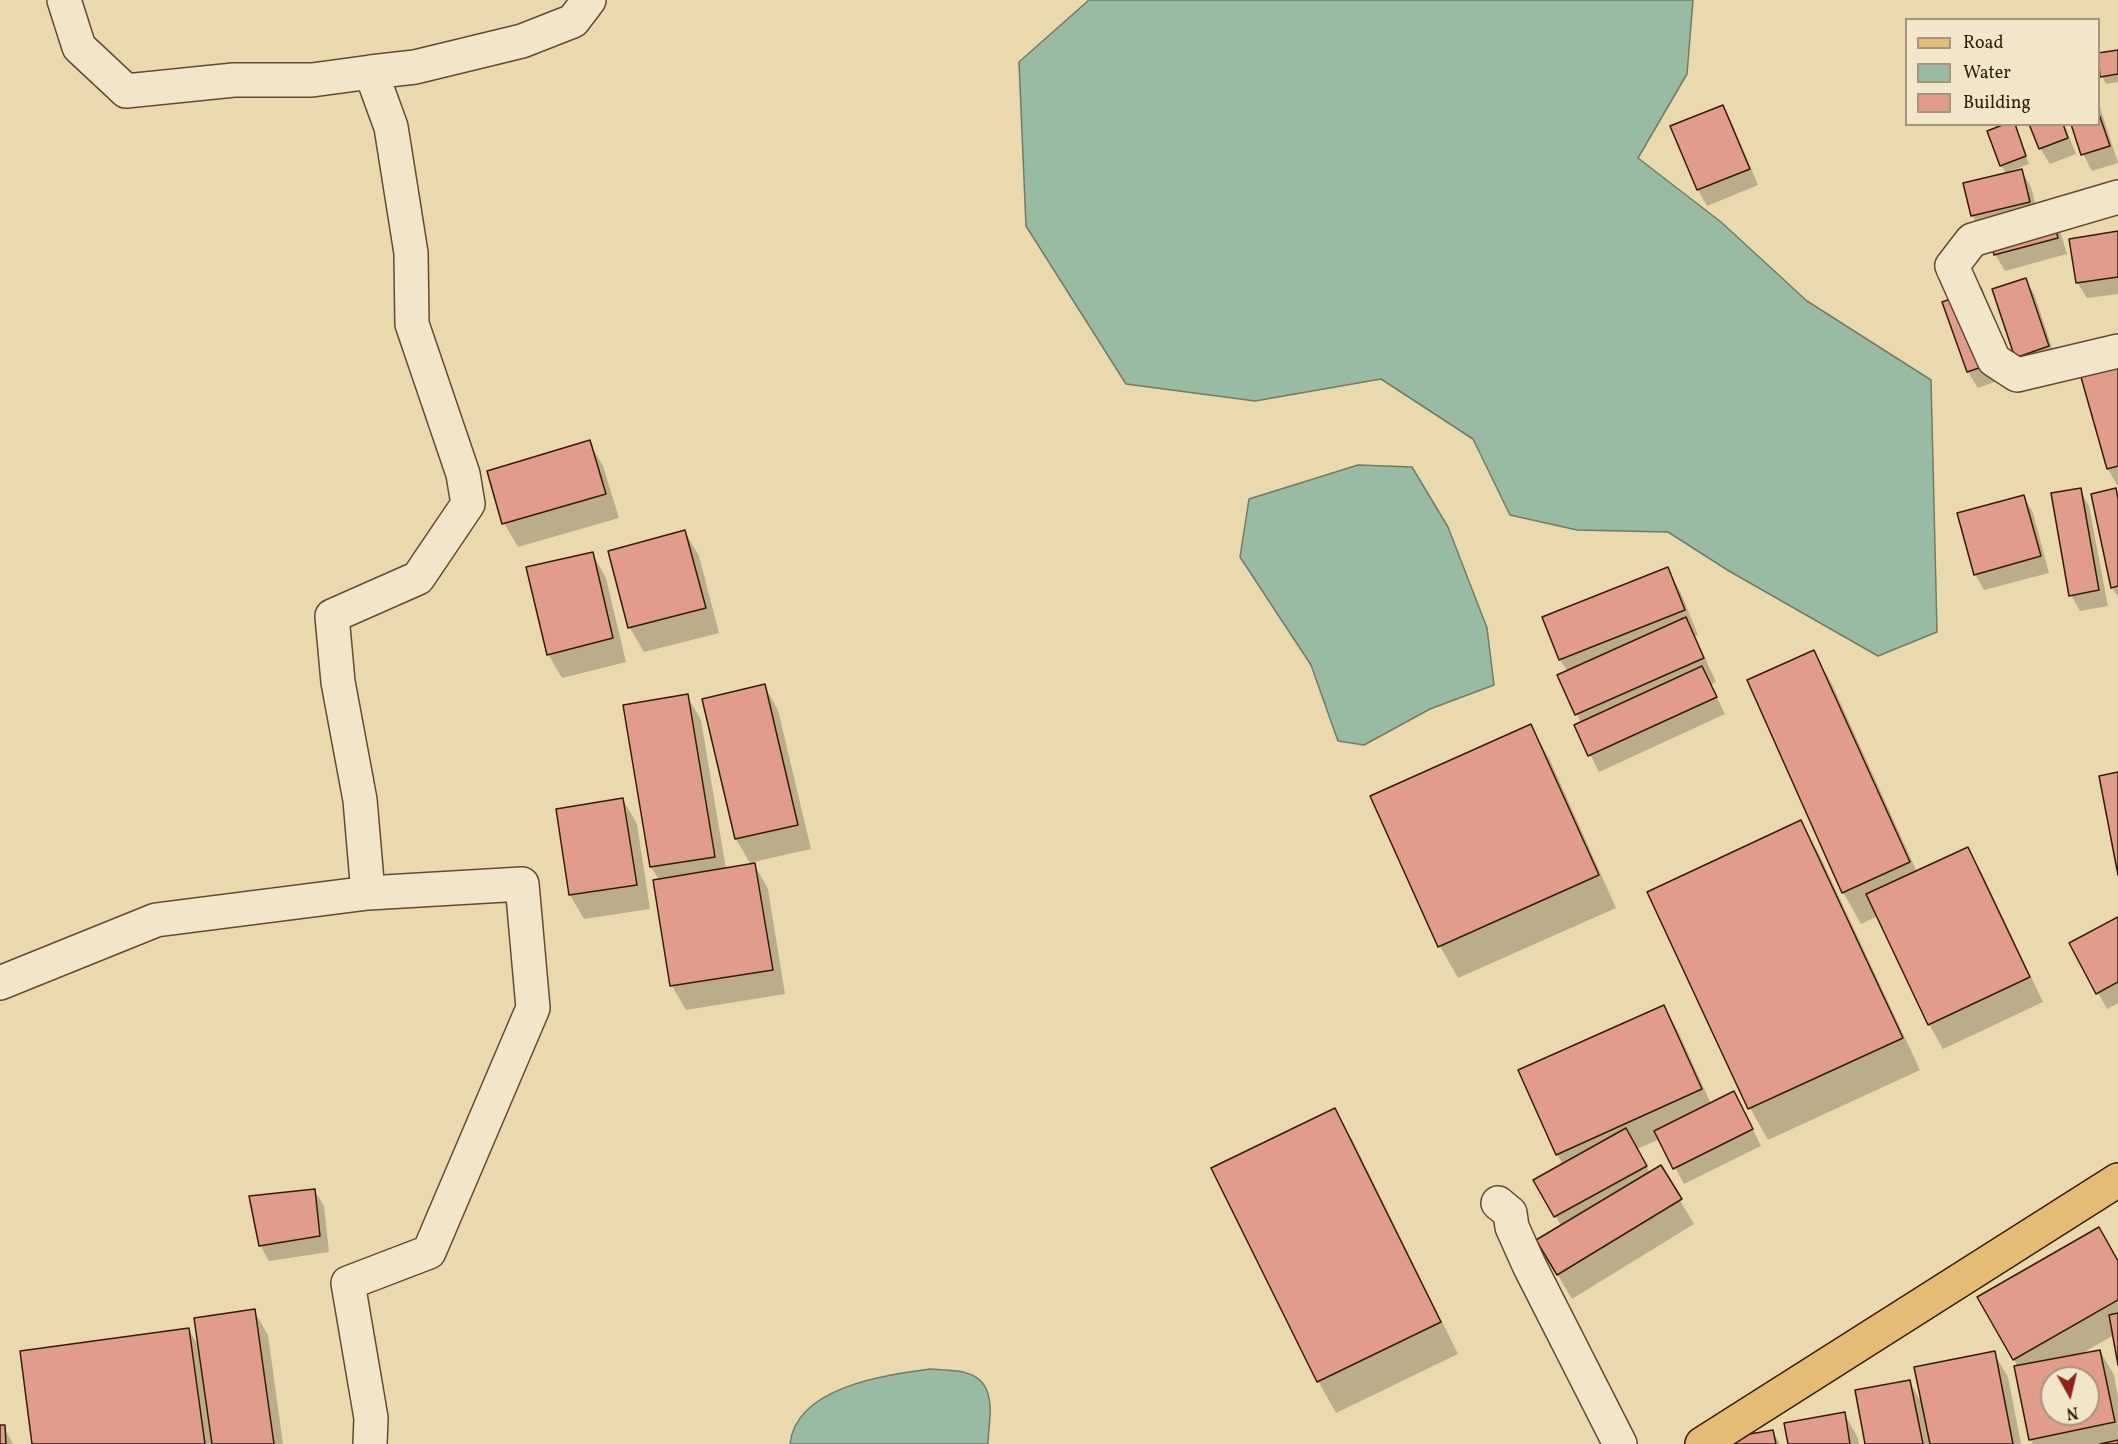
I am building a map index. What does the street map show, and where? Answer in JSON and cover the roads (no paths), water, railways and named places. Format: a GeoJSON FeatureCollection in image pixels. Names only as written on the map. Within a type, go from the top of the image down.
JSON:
{"type":"FeatureCollection","features":[{"type":"Feature","properties":{"kind":"main road"},"geometry":{"type":"LineString","coordinates":[[1702,1444],[2118,1180]]}},
{"type":"Feature","properties":{"kind":"street"},"geometry":{"type":"LineString","coordinates":[[64,0],[80,47],[126,91],[234,80],[312,80],[415,67],[522,41],[573,21],[589,0]]}},
{"type":"Feature","properties":{"kind":"street"},"geometry":{"type":"LineString","coordinates":[[368,892],[360,800],[338,682],[332,616],[418,578],[468,504],[463,474],[412,324],[411,254],[391,127],[371,72]]}},
{"type":"Feature","properties":{"kind":"street"},"geometry":{"type":"LineString","coordinates":[[2118,197],[1972,240],[1952,266],[1994,360],[2017,375],[2118,351]]}},
{"type":"Feature","properties":{"kind":"street"},"geometry":{"type":"LineString","coordinates":[[0,983],[156,920],[368,892],[522,884],[533,1008],[429,1252],[348,1283],[371,1418],[370,1444]]}},
{"type":"Feature","properties":{"kind":"street"},"geometry":{"type":"LineString","coordinates":[[1498,1203],[1510,1213],[1512,1227],[1529,1265],[1620,1444]]}},
{"type":"Feature","properties":{"kind":"water"},"geometry":{"type":"Polygon","coordinates":[[[1089,0],[1693,0],[1687,74],[1638,158],[1721,222],[1807,301],[1931,380],[1937,632],[1878,656],[1729,571],[1668,532],[1577,530],[1510,515],[1473,439],[1381,379],[1255,401],[1126,384],[1026,226],[1019,62],[1089,0]]]}},
{"type":"Feature","properties":{"kind":"water"},"geometry":{"type":"Polygon","coordinates":[[[1358,465],[1412,467],[1448,527],[1487,628],[1494,685],[1430,709],[1364,745],[1338,741],[1311,665],[1240,557],[1249,499],[1358,465]]]}},
{"type":"Feature","properties":{"kind":"water"},"geometry":{"type":"Polygon","coordinates":[[[930,1369],[970,1374],[984,1385],[990,1406],[988,1444],[790,1444],[796,1425],[808,1409],[825,1397],[845,1387],[868,1380],[930,1369]]]}}]}
